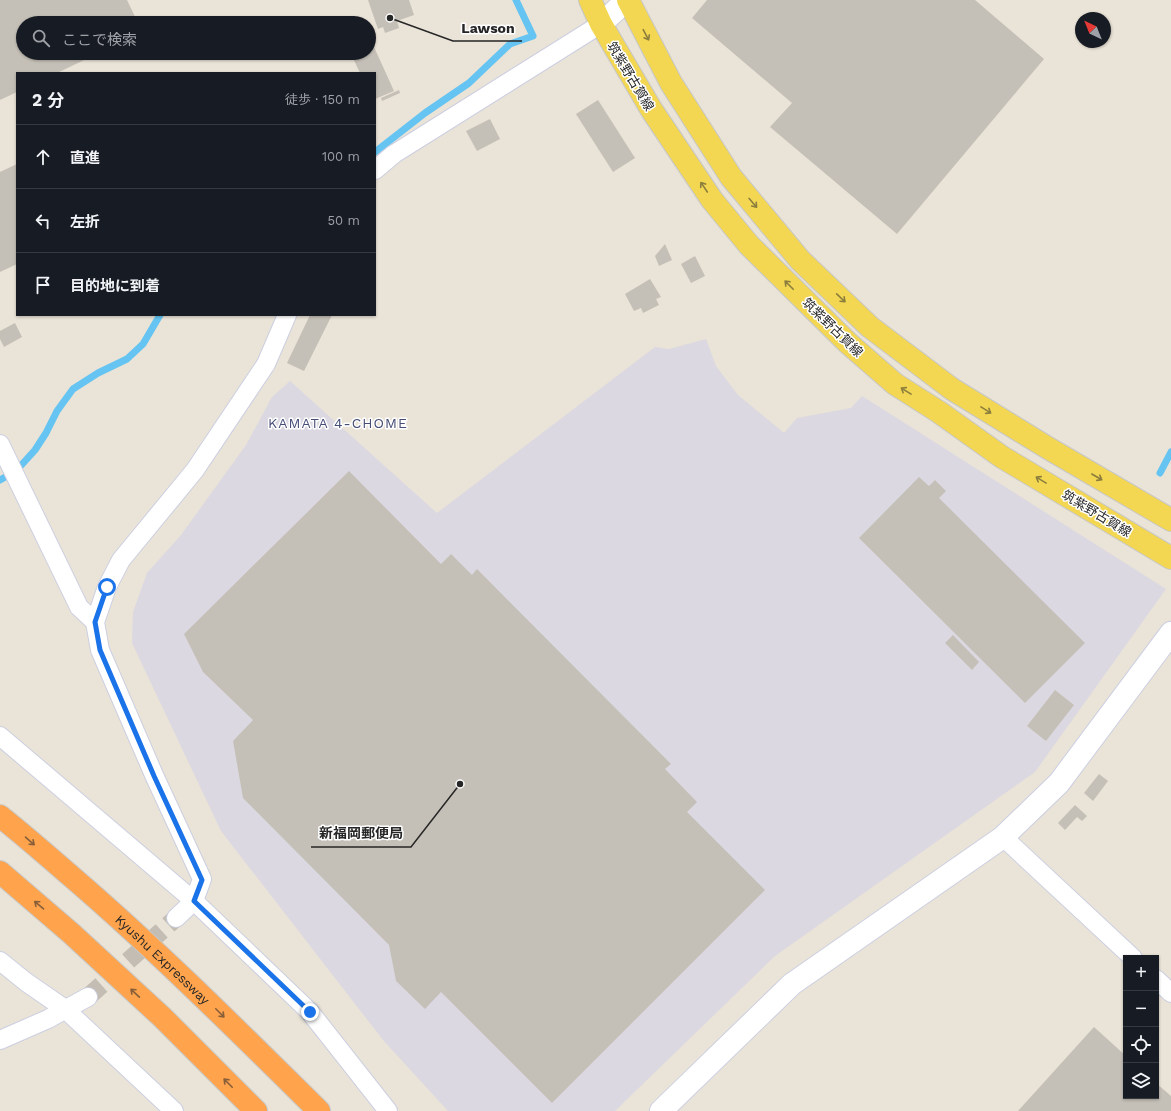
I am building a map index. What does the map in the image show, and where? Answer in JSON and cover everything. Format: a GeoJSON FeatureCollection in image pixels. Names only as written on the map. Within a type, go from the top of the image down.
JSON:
{"type":"FeatureCollection","features":[{"type":"Feature","properties":{"kind":"highway","name":"Kyushu Expressway"},"geometry":{"type":"LineString","coordinates":[[0,816],[21,832],[102,902],[191,984],[319,1111]]}},
{"type":"Feature","properties":{"kind":"highway"},"geometry":{"type":"LineString","coordinates":[[0,872],[72,934],[162,1017],[256,1111]]}},
{"type":"Feature","properties":{"kind":"main road","name":"筑紫野古賀線"},"geometry":{"type":"LineString","coordinates":[[590,0],[600,24],[651,109],[712,200],[749,245],[848,343],[895,384],[939,412],[1002,457],[1171,558]]}},
{"type":"Feature","properties":{"kind":"main road","name":"筑紫野古賀線"},"geometry":{"type":"LineString","coordinates":[[627,0],[671,83],[731,177],[800,260],[870,327],[952,389],[1048,448],[1171,520]]}},
{"type":"Feature","properties":{"kind":"street"},"geometry":{"type":"LineString","coordinates":[[376,169],[394,154],[600,24],[627,0]]}},
{"type":"Feature","properties":{"kind":"street"},"geometry":{"type":"LineString","coordinates":[[176,918],[194,901],[202,880],[154,776],[100,650],[95,622],[107,587],[121,560],[199,464],[266,364],[287,316]]}},
{"type":"Feature","properties":{"kind":"street"},"geometry":{"type":"LineString","coordinates":[[0,446],[79,607],[95,622]]}},
{"type":"Feature","properties":{"kind":"street"},"geometry":{"type":"LineString","coordinates":[[661,1111],[792,984],[1003,837],[1059,783],[1171,633]]}},
{"type":"Feature","properties":{"kind":"street"},"geometry":{"type":"LineString","coordinates":[[0,736],[194,901],[310,1012],[388,1111]]}},
{"type":"Feature","properties":{"kind":"street"},"geometry":{"type":"LineString","coordinates":[[1003,837],[1130,955]]}},
{"type":"Feature","properties":{"kind":"street"},"geometry":{"type":"LineString","coordinates":[[0,961],[26,982],[65,1009],[174,1111]]}},
{"type":"Feature","properties":{"kind":"street"},"geometry":{"type":"LineString","coordinates":[[1159,982],[1171,993]]}},
{"type":"Feature","properties":{"kind":"street"},"geometry":{"type":"LineString","coordinates":[[0,1040],[48,1019],[88,997]]}},
{"type":"Feature","properties":{"kind":"shaded area"},"geometry":{"type":"Polygon","coordinates":[[[706,339],[716,366],[738,395],[784,433],[797,418],[851,408],[862,396],[1166,589],[1035,772],[775,956],[615,1111],[448,1111],[383,1040],[221,831],[132,643],[133,612],[147,573],[181,535],[246,445],[272,397],[290,381],[437,513],[655,347],[669,349],[706,339]]]}},
{"type":"Feature","properties":{"kind":"building"},"geometry":{"type":"Polygon","coordinates":[[[0,0],[127,0],[135,16],[16,16],[16,60],[84,60],[59,72],[16,72],[16,92],[0,100],[0,0]]]}},
{"type":"Feature","properties":{"kind":"building"},"geometry":{"type":"Polygon","coordinates":[[[368,0],[409,0],[414,15],[397,21],[399,28],[385,33],[383,27],[378,29],[376,16],[374,16],[368,0]]]}},
{"type":"Feature","properties":{"kind":"building"},"geometry":{"type":"Polygon","coordinates":[[[707,0],[975,0],[1044,59],[897,234],[770,127],[792,103],[692,18],[707,0]]]}},
{"type":"Feature","properties":{"kind":"building"},"geometry":{"type":"Polygon","coordinates":[[[376,51],[394,91],[376,99],[376,72],[360,72],[354,60],[376,60],[376,51]]]}},
{"type":"Feature","properties":{"kind":"building"},"geometry":{"type":"Polygon","coordinates":[[[399,90],[400,93],[382,101],[381,98],[399,90]]]}},
{"type":"Feature","properties":{"kind":"building"},"geometry":{"type":"Polygon","coordinates":[[[598,100],[635,158],[613,172],[576,114],[598,100]]]}},
{"type":"Feature","properties":{"kind":"building"},"geometry":{"type":"Polygon","coordinates":[[[490,119],[500,139],[477,151],[466,131],[490,119]]]}},
{"type":"Feature","properties":{"kind":"building"},"geometry":{"type":"Polygon","coordinates":[[[16,164],[16,264],[0,272],[0,172],[16,164]]]}},
{"type":"Feature","properties":{"kind":"building"},"geometry":{"type":"Polygon","coordinates":[[[665,244],[672,260],[659,266],[655,256],[665,244]]]}},
{"type":"Feature","properties":{"kind":"building"},"geometry":{"type":"Polygon","coordinates":[[[695,256],[705,276],[691,283],[681,264],[695,256]]]}},
{"type":"Feature","properties":{"kind":"building"},"geometry":{"type":"Polygon","coordinates":[[[650,279],[661,297],[656,299],[659,305],[643,313],[641,308],[634,311],[625,294],[650,279]]]}},
{"type":"Feature","properties":{"kind":"building"},"geometry":{"type":"Polygon","coordinates":[[[310,316],[332,316],[304,371],[287,363],[310,316]]]}},
{"type":"Feature","properties":{"kind":"building"},"geometry":{"type":"Polygon","coordinates":[[[15,323],[22,337],[4,347],[0,339],[0,331],[15,323]]]}},
{"type":"Feature","properties":{"kind":"building"},"geometry":{"type":"Polygon","coordinates":[[[349,471],[441,564],[451,554],[472,575],[477,569],[671,764],[665,769],[697,802],[687,812],[765,890],[552,1103],[441,992],[425,1009],[396,981],[389,945],[243,798],[233,741],[253,720],[203,672],[184,634],[349,471]]]}},
{"type":"Feature","properties":{"kind":"building"},"geometry":{"type":"Polygon","coordinates":[[[919,477],[929,486],[935,480],[946,491],[939,498],[1085,643],[1025,703],[859,538],[919,477]]]}},
{"type":"Feature","properties":{"kind":"building"},"geometry":{"type":"Polygon","coordinates":[[[953,635],[979,662],[972,670],[945,643],[953,635]]]}},
{"type":"Feature","properties":{"kind":"building"},"geometry":{"type":"Polygon","coordinates":[[[1055,690],[1074,705],[1046,741],[1027,726],[1055,690]]]}},
{"type":"Feature","properties":{"kind":"building"},"geometry":{"type":"Polygon","coordinates":[[[1099,774],[1108,781],[1093,801],[1084,793],[1099,774]]]}},
{"type":"Feature","properties":{"kind":"building"},"geometry":{"type":"Polygon","coordinates":[[[1075,805],[1087,816],[1082,821],[1077,817],[1065,830],[1058,823],[1075,805]]]}},
{"type":"Feature","properties":{"kind":"building"},"geometry":{"type":"Polygon","coordinates":[[[1094,1027],[1123,1053],[1123,1099],[1159,1099],[1159,1086],[1171,1096],[1171,1111],[1018,1111],[1094,1027]]]}},
{"type":"Feature","properties":{"kind":"waterway"},"geometry":{"type":"LineString","coordinates":[[376,151],[425,113],[469,83],[510,44],[533,36],[516,0]]}},
{"type":"Feature","properties":{"kind":"waterway"},"geometry":{"type":"LineString","coordinates":[[0,480],[16,471],[35,450],[46,433],[57,411],[73,389],[98,373],[127,359],[143,344],[159,316]]}},
{"type":"Feature","properties":{"kind":"waterway"},"geometry":{"type":"LineString","coordinates":[[1160,473],[1171,452]]}},
{"type":"Feature","properties":{"kind":"tunnel"},"geometry":{"type":"LineString","coordinates":[[88,997],[176,918]]}},
{"type":"Feature","properties":{"kind":"place","name":"Lawson"},"geometry":{"type":"Point","coordinates":[390,18]}},
{"type":"Feature","properties":{"kind":"place","name":"新福岡郵便局"},"geometry":{"type":"Point","coordinates":[460,784]}},
{"type":"Feature","properties":{"kind":"district","name":"KAMATA 4-CHOME"},"geometry":{"type":"Point","coordinates":[338,423]}},
{"type":"Feature","properties":{"kind":"route"},"geometry":{"type":"LineString","coordinates":[[107,587],[95,622],[100,650],[154,776],[202,880],[194,901],[310,1012]]}}]}
